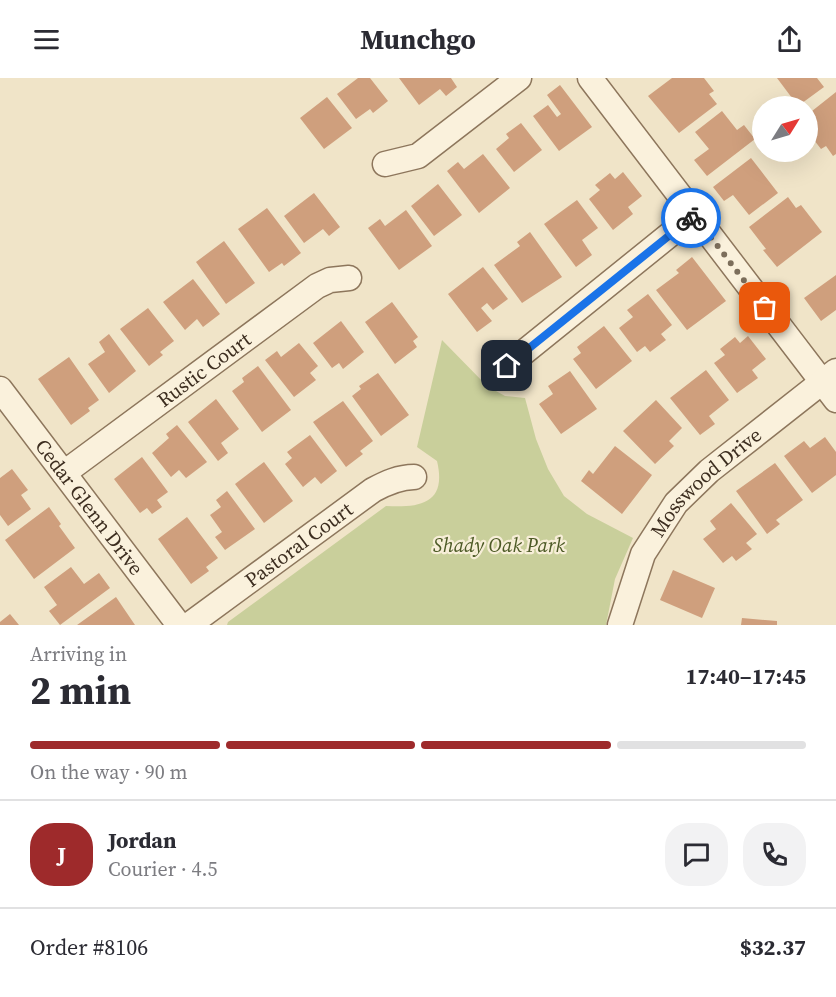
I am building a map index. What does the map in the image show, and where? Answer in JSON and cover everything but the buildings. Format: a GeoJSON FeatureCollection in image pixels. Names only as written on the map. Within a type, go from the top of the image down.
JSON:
{"type":"FeatureCollection","features":[{"type":"Feature","properties":{"kind":"street"},"geometry":{"type":"LineString","coordinates":[[384,165],[418,156],[519,78]]}},
{"type":"Feature","properties":{"kind":"street"},"geometry":{"type":"LineString","coordinates":[[590,78],[694,215],[831,384]]}},
{"type":"Feature","properties":{"kind":"street"},"geometry":{"type":"LineString","coordinates":[[507,366],[694,215]]}},
{"type":"Feature","properties":{"kind":"street","name":"Rustic Court"},"geometry":{"type":"LineString","coordinates":[[64,473],[317,286],[330,280],[349,278]]}},
{"type":"Feature","properties":{"kind":"street","name":"Mosswood Drive"},"geometry":{"type":"LineString","coordinates":[[620,625],[643,554],[676,503],[709,471],[831,384]]}},
{"type":"Feature","properties":{"kind":"street","name":"Cedar Glenn Drive"},"geometry":{"type":"LineString","coordinates":[[0,389],[179,625]]}},
{"type":"Feature","properties":{"kind":"street","name":"Pastoral Court"},"geometry":{"type":"LineString","coordinates":[[189,625],[373,490],[397,480],[414,477]]}},
{"type":"Feature","properties":{"kind":"green space","name":"Shady Oak Park"},"geometry":{"type":"Polygon","coordinates":[[[442,340],[487,386],[505,396],[525,398],[536,439],[548,469],[564,496],[587,514],[633,538],[615,579],[606,625],[227,625],[228,622],[386,506],[420,504],[434,494],[438,486],[439,475],[437,461],[417,447],[442,340]]]}},
{"type":"Feature","properties":{"kind":"way so far"},"geometry":{"type":"LineString","coordinates":[[691,218],[694,215],[765,308]]}},
{"type":"Feature","properties":{"kind":"route"},"geometry":{"type":"LineString","coordinates":[[507,366],[691,218]]}}]}
